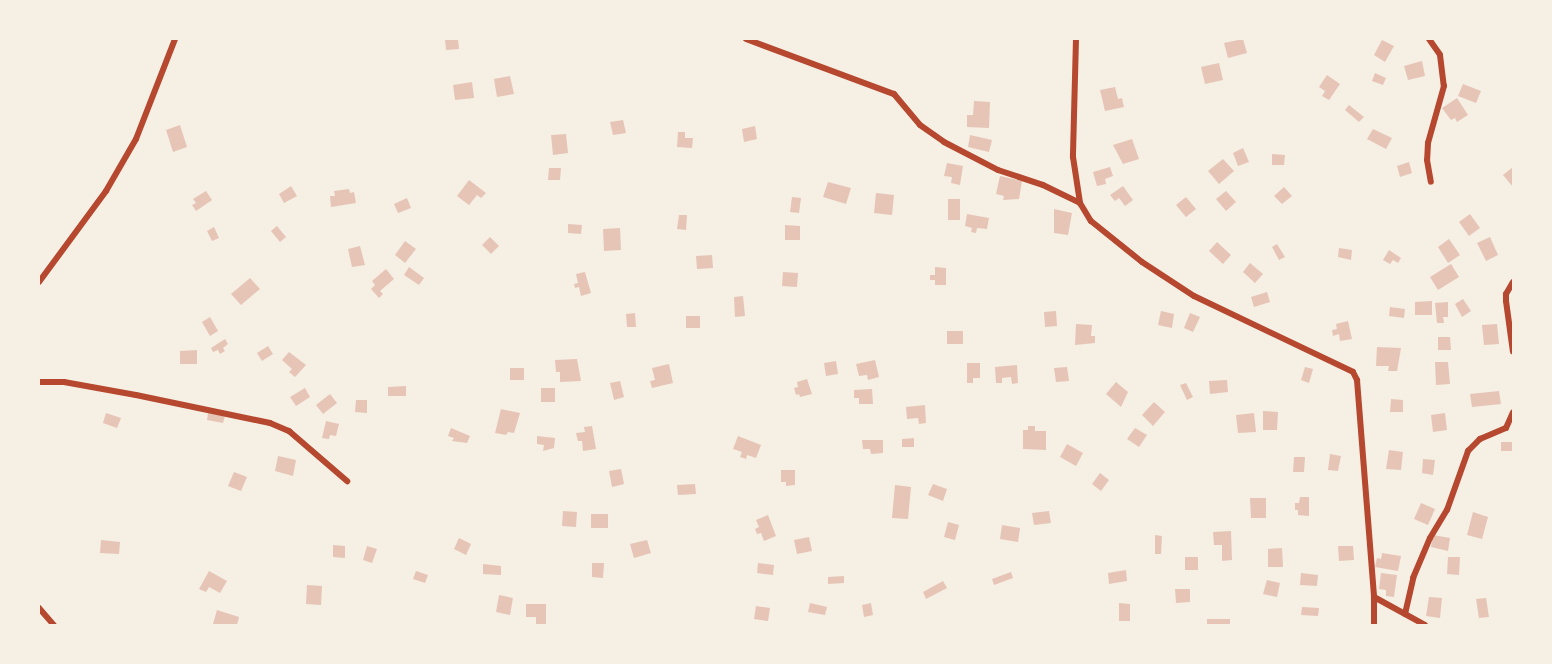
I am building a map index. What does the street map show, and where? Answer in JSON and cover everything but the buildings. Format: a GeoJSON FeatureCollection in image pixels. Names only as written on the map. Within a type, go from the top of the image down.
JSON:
{"type":"FeatureCollection","features":[{"type":"Feature","properties":{"kind":"street"},"geometry":{"type":"LineString","coordinates":[[39,282],[106,191],[136,139],[175,39]]}},
{"type":"Feature","properties":{"kind":"street"},"geometry":{"type":"LineString","coordinates":[[746,39],[894,94],[920,126],[944,142],[998,170],[1043,184],[1080,203]]}},
{"type":"Feature","properties":{"kind":"street"},"geometry":{"type":"LineString","coordinates":[[1076,39],[1073,157],[1080,203],[1091,221],[1142,262],[1194,296],[1353,372],[1357,380],[1374,597],[1374,625]]}},
{"type":"Feature","properties":{"kind":"street"},"geometry":{"type":"LineString","coordinates":[[1429,39],[1440,56],[1444,86],[1428,143],[1427,160],[1431,182]]}},
{"type":"Feature","properties":{"kind":"street"},"geometry":{"type":"LineString","coordinates":[[1513,282],[1506,294],[1506,301],[1513,352]]}},
{"type":"Feature","properties":{"kind":"street"},"geometry":{"type":"LineString","coordinates":[[39,382],[74,384],[270,423],[289,431],[347,481]]}},
{"type":"Feature","properties":{"kind":"street"},"geometry":{"type":"LineString","coordinates":[[1405,614],[1413,578],[1430,538],[1447,510],[1468,451],[1480,439],[1506,428],[1513,412]]}},
{"type":"Feature","properties":{"kind":"street"},"geometry":{"type":"LineString","coordinates":[[1374,597],[1425,625]]}},
{"type":"Feature","properties":{"kind":"street"},"geometry":{"type":"LineString","coordinates":[[39,608],[54,625]]}}]}
